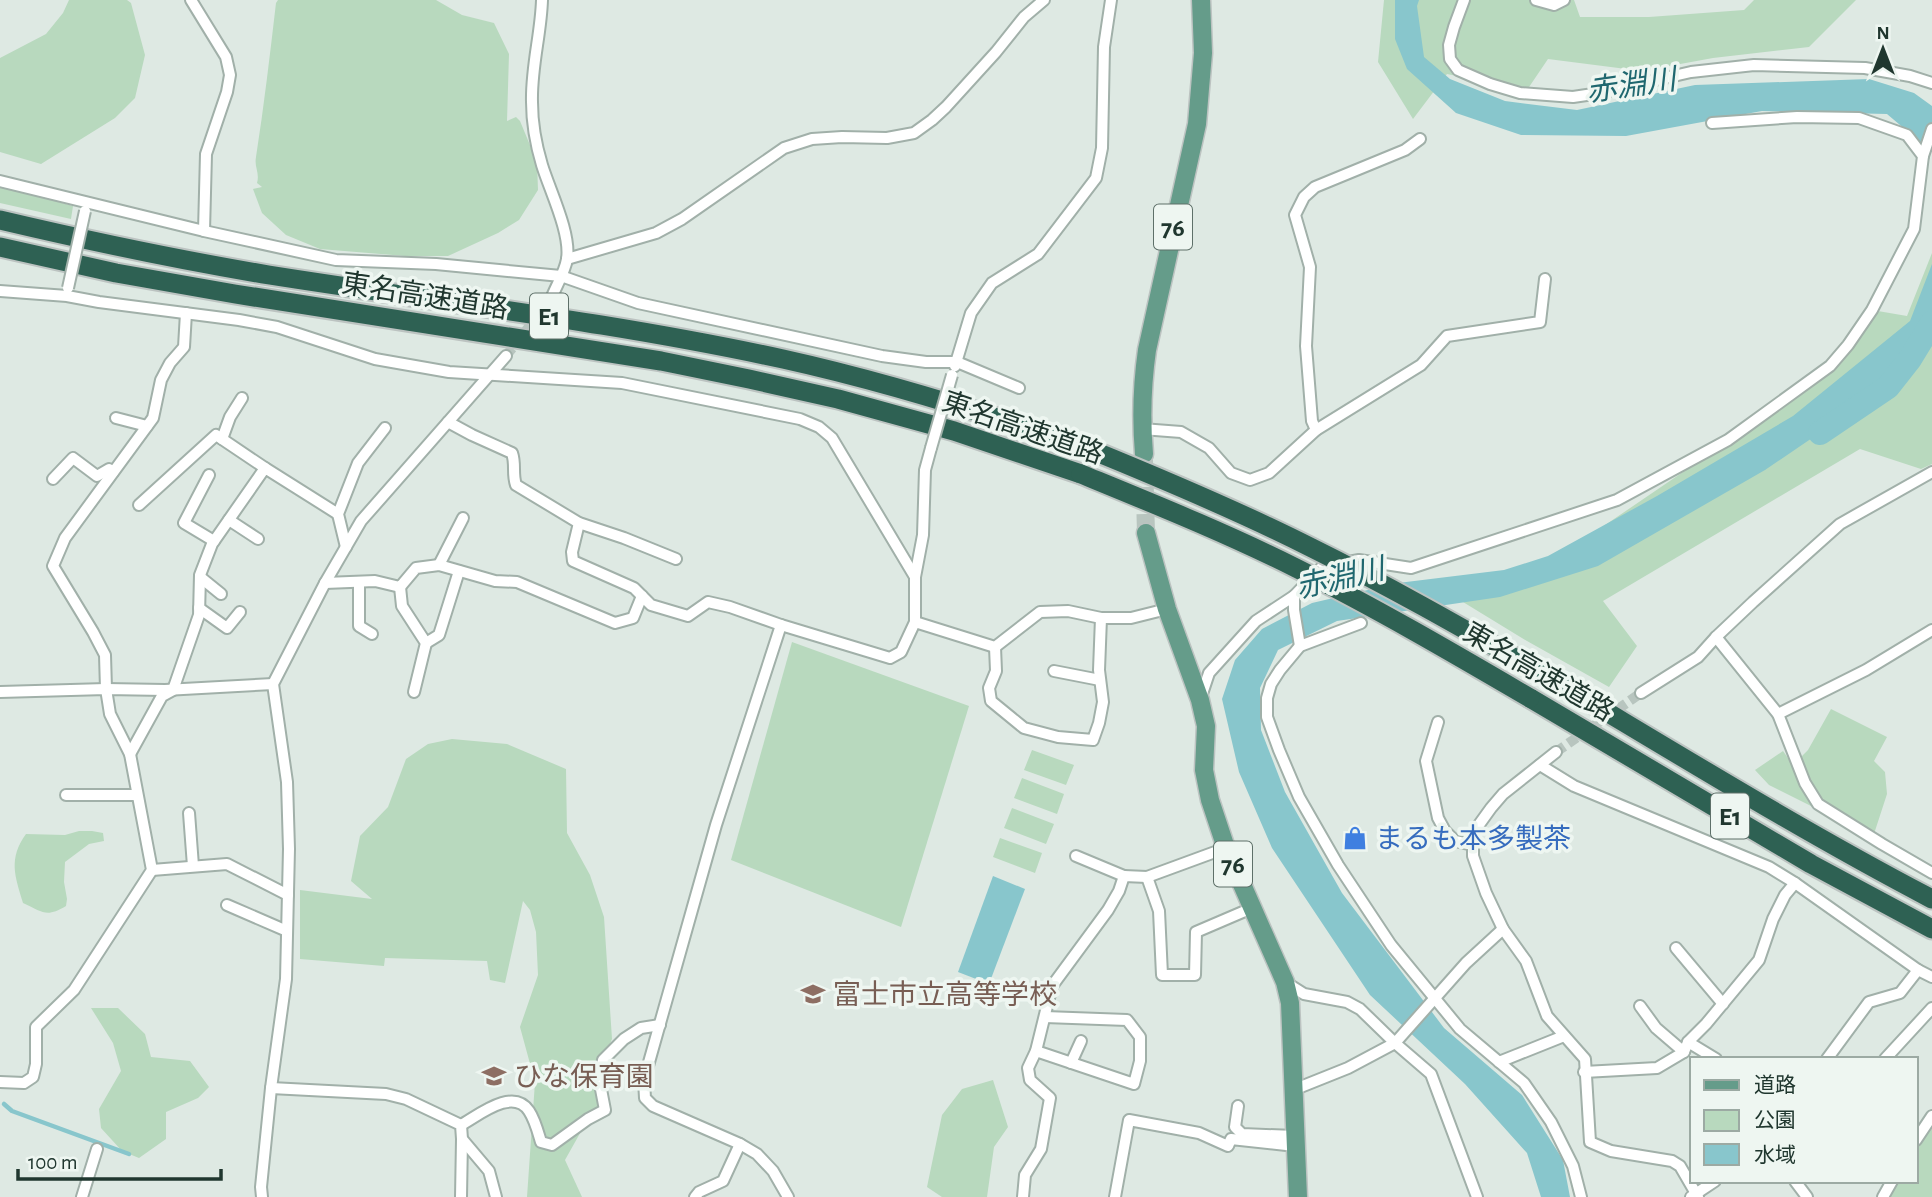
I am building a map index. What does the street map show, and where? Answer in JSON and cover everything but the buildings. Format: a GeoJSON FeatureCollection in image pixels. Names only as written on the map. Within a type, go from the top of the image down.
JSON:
{"type":"FeatureCollection","features":[{"type":"Feature","properties":{"kind":"highway","name":"東名高速道路"},"geometry":{"type":"LineString","coordinates":[[0,220],[102,244],[266,274],[597,324],[783,359],[878,382],[1027,427],[1089,449],[1207,498],[1313,548],[1414,601],[1788,819],[1932,899]]}},
{"type":"Feature","properties":{"kind":"highway","name":"東名高速道路"},"geometry":{"type":"LineString","coordinates":[[0,247],[116,273],[649,359],[749,379],[838,399],[954,431],[1082,474],[1200,523],[1297,569],[1400,623],[1811,864],[1932,929]]}},
{"type":"Feature","properties":{"kind":"main road","name":"76"},"geometry":{"type":"LineString","coordinates":[[1144,454],[1143,381],[1147,350],[1197,124],[1203,53],[1201,0]]}},
{"type":"Feature","properties":{"kind":"main road","name":"76"},"geometry":{"type":"LineString","coordinates":[[1146,533],[1167,609],[1200,700],[1206,726],[1204,770],[1210,800],[1226,848],[1285,982],[1290,1003],[1298,1197]]}},
{"type":"Feature","properties":{"kind":"street"},"geometry":{"type":"LineString","coordinates":[[204,231],[206,154],[230,75],[226,57],[194,4],[206,0]]}},
{"type":"Feature","properties":{"kind":"street"},"geometry":{"type":"LineString","coordinates":[[542,0],[531,101],[534,131],[566,238],[567,259],[551,299]]}},
{"type":"Feature","properties":{"kind":"street"},"geometry":{"type":"LineString","coordinates":[[567,259],[656,233],[690,213],[784,148],[812,139],[842,136],[887,138],[914,132],[946,107],[1024,17],[1044,0]]}},
{"type":"Feature","properties":{"kind":"street"},"geometry":{"type":"LineString","coordinates":[[579,523],[572,552],[573,561],[634,588],[651,605],[688,616],[708,602],[890,658],[901,652],[915,622],[915,577],[923,535],[925,470],[971,313],[992,284],[1038,254],[1096,178],[1102,148],[1104,47],[1111,0]]}},
{"type":"Feature","properties":{"kind":"street"},"geometry":{"type":"LineString","coordinates":[[1464,0],[1449,45],[1450,59],[1458,70],[1520,93],[1573,97],[1691,72],[1754,65],[1865,68],[1932,83]]}},
{"type":"Feature","properties":{"kind":"street"},"geometry":{"type":"LineString","coordinates":[[1536,0],[1554,5],[1564,0]]}},
{"type":"Feature","properties":{"kind":"street"},"geometry":{"type":"LineString","coordinates":[[1712,123],[1797,117],[1859,118],[1907,135],[1923,156]]}},
{"type":"Feature","properties":{"kind":"street"},"geometry":{"type":"LineString","coordinates":[[1200,700],[1209,673],[1255,621],[1294,596],[1322,567],[1359,560],[1411,569],[1617,500],[1728,440],[1830,366],[1872,310],[1914,229],[1923,156],[1932,129]]}},
{"type":"Feature","properties":{"kind":"street"},"geometry":{"type":"LineString","coordinates":[[1316,430],[1312,421],[1306,346],[1310,267],[1296,215],[1304,197],[1315,187],[1405,150],[1420,139]]}},
{"type":"Feature","properties":{"kind":"street"},"geometry":{"type":"LineString","coordinates":[[0,181],[85,207],[336,260],[436,264],[561,276],[638,303],[882,356],[926,362],[957,362],[1018,388]]}},
{"type":"Feature","properties":{"kind":"street"},"geometry":{"type":"LineString","coordinates":[[68,292],[85,207]]}},
{"type":"Feature","properties":{"kind":"street"},"geometry":{"type":"LineString","coordinates":[[1142,429],[1181,432],[1209,448],[1231,473],[1250,480],[1269,473],[1316,430],[1421,366],[1447,336],[1540,323],[1545,279]]}},
{"type":"Feature","properties":{"kind":"street"},"geometry":{"type":"LineString","coordinates":[[0,291],[68,292],[277,327],[375,359],[449,372],[622,383],[800,419],[819,427],[832,438],[915,577]]}},
{"type":"Feature","properties":{"kind":"street"},"geometry":{"type":"LineString","coordinates":[[0,1082],[24,1083],[33,1077],[36,1064],[36,1027],[74,990],[152,870],[130,754],[110,714],[105,655],[53,566],[65,538],[153,418],[161,380],[170,363],[184,347],[186,313]]}},
{"type":"Feature","properties":{"kind":"street"},"geometry":{"type":"LineString","coordinates":[[262,1197],[271,1088],[286,979],[288,895],[287,782],[273,684],[361,521],[506,356]]}},
{"type":"Feature","properties":{"kind":"street"},"geometry":{"type":"LineString","coordinates":[[222,439],[230,417],[242,398]]}},
{"type":"Feature","properties":{"kind":"street"},"geometry":{"type":"LineString","coordinates":[[116,418],[147,426]]}},
{"type":"Feature","properties":{"kind":"street"},"geometry":{"type":"LineString","coordinates":[[448,422],[512,453],[516,485],[579,523],[676,559]]}},
{"type":"Feature","properties":{"kind":"street"},"geometry":{"type":"LineString","coordinates":[[346,547],[338,513],[358,463],[385,428]]}},
{"type":"Feature","properties":{"kind":"street"},"geometry":{"type":"LineString","coordinates":[[139,505],[216,435],[338,513]]}},
{"type":"Feature","properties":{"kind":"street"},"geometry":{"type":"LineString","coordinates":[[53,480],[73,458],[97,476],[109,469],[113,472]]}},
{"type":"Feature","properties":{"kind":"street"},"geometry":{"type":"LineString","coordinates":[[130,754],[162,696],[173,690],[199,615],[200,577],[214,541],[265,468]]}},
{"type":"Feature","properties":{"kind":"street"},"geometry":{"type":"LineString","coordinates":[[1642,693],[1698,657],[1716,637],[1840,524],[1932,472]]}},
{"type":"Feature","properties":{"kind":"street"},"geometry":{"type":"LineString","coordinates":[[209,475],[184,523],[214,541]]}},
{"type":"Feature","properties":{"kind":"street"},"geometry":{"type":"LineString","coordinates":[[439,565],[463,518]]}},
{"type":"Feature","properties":{"kind":"street"},"geometry":{"type":"LineString","coordinates":[[229,520],[258,538]]}},
{"type":"Feature","properties":{"kind":"street"},"geometry":{"type":"LineString","coordinates":[[426,643],[402,606],[400,587],[416,568],[439,565],[495,581],[517,582],[615,623],[633,618],[642,596]]}},
{"type":"Feature","properties":{"kind":"street"},"geometry":{"type":"LineString","coordinates":[[414,692],[426,643],[439,635],[459,570]]}},
{"type":"Feature","properties":{"kind":"street"},"geometry":{"type":"LineString","coordinates":[[200,577],[221,593]]}},
{"type":"Feature","properties":{"kind":"street"},"geometry":{"type":"LineString","coordinates":[[326,583],[375,581],[400,587]]}},
{"type":"Feature","properties":{"kind":"street"},"geometry":{"type":"LineString","coordinates":[[359,582],[359,625],[372,634]]}},
{"type":"Feature","properties":{"kind":"street"},"geometry":{"type":"LineString","coordinates":[[1294,596],[1300,646]]}},
{"type":"Feature","properties":{"kind":"street"},"geometry":{"type":"LineString","coordinates":[[199,608],[227,628],[240,611]]}},
{"type":"Feature","properties":{"kind":"street"},"geometry":{"type":"LineString","coordinates":[[995,647],[1040,611],[1068,611],[1101,618],[1131,618],[1167,609]]}},
{"type":"Feature","properties":{"kind":"street"},"geometry":{"type":"LineString","coordinates":[[995,647],[996,671],[989,688],[991,701],[1024,729],[1058,737],[1093,740],[1103,702],[1100,680],[1101,618]]}},
{"type":"Feature","properties":{"kind":"street"},"geometry":{"type":"LineString","coordinates":[[915,622],[995,647]]}},
{"type":"Feature","properties":{"kind":"street"},"geometry":{"type":"LineString","coordinates":[[1361,623],[1300,646],[1280,670],[1271,684],[1267,698],[1267,717],[1279,750],[1299,797],[1338,865],[1391,945],[1460,1030],[1524,1083],[1551,1122],[1573,1166],[1581,1197]]}},
{"type":"Feature","properties":{"kind":"street"},"geometry":{"type":"LineString","coordinates":[[781,625],[716,825],[644,1080],[645,1098],[653,1106],[757,1154],[773,1171],[788,1197]]}},
{"type":"Feature","properties":{"kind":"street"},"geometry":{"type":"LineString","coordinates":[[1778,714],[1866,670],[1932,630]]}},
{"type":"Feature","properties":{"kind":"street"},"geometry":{"type":"LineString","coordinates":[[1716,637],[1778,714],[1805,783],[1818,804],[1932,873]]}},
{"type":"Feature","properties":{"kind":"street"},"geometry":{"type":"LineString","coordinates":[[1054,671],[1100,680]]}},
{"type":"Feature","properties":{"kind":"street"},"geometry":{"type":"LineString","coordinates":[[0,692],[173,690],[273,684]]}},
{"type":"Feature","properties":{"kind":"street"},"geometry":{"type":"LineString","coordinates":[[1438,722],[1426,761],[1438,818],[1455,841],[1474,845]]}},
{"type":"Feature","properties":{"kind":"street"},"geometry":{"type":"LineString","coordinates":[[1556,752],[1503,794],[1473,834],[1474,856],[1486,892],[1503,929],[1526,961],[1547,1016],[1585,1059],[1590,1142],[1611,1151],[1672,1161],[1680,1166],[1695,1196],[1712,1183]]}},
{"type":"Feature","properties":{"kind":"street"},"geometry":{"type":"LineString","coordinates":[[1540,765],[1574,786],[1769,867],[1932,977]]}},
{"type":"Feature","properties":{"kind":"street"},"geometry":{"type":"LineString","coordinates":[[66,795],[137,795]]}},
{"type":"Feature","properties":{"kind":"street"},"geometry":{"type":"LineString","coordinates":[[189,813],[193,866]]}},
{"type":"Feature","properties":{"kind":"street"},"geometry":{"type":"LineString","coordinates":[[1076,856],[1124,876],[1147,877],[1226,848]]}},
{"type":"Feature","properties":{"kind":"street"},"geometry":{"type":"LineString","coordinates":[[152,870],[227,864],[288,895]]}},
{"type":"Feature","properties":{"kind":"street"},"geometry":{"type":"LineString","coordinates":[[1023,1197],[1025,1175],[1041,1149],[1050,1098],[1030,1080],[1028,1068],[1037,1051],[1052,986],[1108,910],[1124,876]]}},
{"type":"Feature","properties":{"kind":"street"},"geometry":{"type":"LineString","coordinates":[[1147,877],[1158,911],[1162,975],[1195,975],[1196,932],[1252,908]]}},
{"type":"Feature","properties":{"kind":"street"},"geometry":{"type":"LineString","coordinates":[[1584,1072],[1657,1068],[1686,1047],[1759,960],[1773,919],[1785,895],[1795,883]]}},
{"type":"Feature","properties":{"kind":"street"},"geometry":{"type":"LineString","coordinates":[[227,905],[287,932]]}},
{"type":"Feature","properties":{"kind":"street"},"geometry":{"type":"LineString","coordinates":[[1293,1090],[1348,1069],[1395,1042],[1466,963],[1503,929]]}},
{"type":"Feature","properties":{"kind":"street"},"geometry":{"type":"LineString","coordinates":[[1676,948],[1723,1004]]}},
{"type":"Feature","properties":{"kind":"street"},"geometry":{"type":"LineString","coordinates":[[1828,1057],[1869,1002],[1900,993],[1918,970]]}},
{"type":"Feature","properties":{"kind":"street"},"geometry":{"type":"LineString","coordinates":[[1285,982],[1304,994],[1347,1002],[1360,1009],[1431,1074],[1477,1197]]}},
{"type":"Feature","properties":{"kind":"street"},"geometry":{"type":"LineString","coordinates":[[1640,1006],[1656,1028],[1686,1047],[1711,1057]]}},
{"type":"Feature","properties":{"kind":"street"},"geometry":{"type":"LineString","coordinates":[[1887,1057],[1932,1008]]}},
{"type":"Feature","properties":{"kind":"street"},"geometry":{"type":"LineString","coordinates":[[1037,1051],[1134,1084],[1140,1061],[1140,1037],[1127,1020],[1045,1017]]}},
{"type":"Feature","properties":{"kind":"street"},"geometry":{"type":"LineString","coordinates":[[461,1125],[508,1100],[518,1102],[528,1108],[541,1142],[552,1145],[605,1110],[599,1079],[603,1060],[624,1038],[641,1028],[660,1025]]}},
{"type":"Feature","properties":{"kind":"street"},"geometry":{"type":"LineString","coordinates":[[1499,1062],[1564,1036]]}},
{"type":"Feature","properties":{"kind":"street"},"geometry":{"type":"LineString","coordinates":[[1071,1063],[1081,1041]]}},
{"type":"Feature","properties":{"kind":"street"},"geometry":{"type":"LineString","coordinates":[[271,1088],[386,1094],[406,1099],[461,1125]]}},
{"type":"Feature","properties":{"kind":"street"},"geometry":{"type":"LineString","coordinates":[[1238,1106],[1235,1127],[1242,1134],[1295,1141]]}},
{"type":"Feature","properties":{"kind":"street"},"geometry":{"type":"LineString","coordinates":[[1918,1137],[1932,1116]]}},
{"type":"Feature","properties":{"kind":"street"},"geometry":{"type":"LineString","coordinates":[[1115,1197],[1129,1120],[1199,1133],[1228,1146],[1231,1139],[1295,1141]]}},
{"type":"Feature","properties":{"kind":"street"},"geometry":{"type":"LineString","coordinates":[[461,1125],[461,1197]]}},
{"type":"Feature","properties":{"kind":"street"},"geometry":{"type":"LineString","coordinates":[[462,1139],[489,1171],[496,1197]]}},
{"type":"Feature","properties":{"kind":"street"},"geometry":{"type":"LineString","coordinates":[[695,1197],[699,1192],[723,1181],[740,1144]]}},
{"type":"Feature","properties":{"kind":"street"},"geometry":{"type":"LineString","coordinates":[[82,1197],[97,1149]]}},
{"type":"Feature","properties":{"kind":"green space"},"geometry":{"type":"Polygon","coordinates":[[[69,0],[127,0],[131,3],[145,55],[135,98],[115,118],[41,164],[0,152],[0,58],[46,34],[63,13],[69,0]]]}},
{"type":"Feature","properties":{"kind":"green space"},"geometry":{"type":"Polygon","coordinates":[[[278,0],[436,0],[462,15],[494,23],[509,54],[507,121],[516,117],[520,121],[537,162],[538,190],[519,220],[448,256],[405,256],[320,249],[286,235],[262,213],[253,189],[262,187],[257,183],[256,161],[278,0]]]}},
{"type":"Feature","properties":{"kind":"green space"},"geometry":{"type":"Polygon","coordinates":[[[1384,0],[1574,0],[1580,17],[1649,17],[1744,10],[1754,0],[1856,0],[1809,47],[1713,58],[1642,71],[1548,59],[1527,90],[1447,74],[1413,119],[1378,62],[1384,0]]]}},
{"type":"Feature","properties":{"kind":"green space"},"geometry":{"type":"Polygon","coordinates":[[[0,186],[73,206],[71,219],[0,203],[0,186]]]}},
{"type":"Feature","properties":{"kind":"green space"},"geometry":{"type":"Polygon","coordinates":[[[1932,253],[1932,464],[1921,469],[1860,449],[1603,601],[1637,646],[1609,687],[1463,602],[1523,581],[1683,472],[1830,366],[1872,310],[1907,316],[1932,253]]]}},
{"type":"Feature","properties":{"kind":"green space"},"geometry":{"type":"Polygon","coordinates":[[[792,642],[969,706],[901,927],[731,860],[792,642]]]}},
{"type":"Feature","properties":{"kind":"green space"},"geometry":{"type":"Polygon","coordinates":[[[1831,709],[1887,737],[1874,761],[1885,772],[1887,794],[1873,837],[1769,785],[1755,770],[1783,751],[1793,765],[1808,750],[1831,709]]]}},
{"type":"Feature","properties":{"kind":"green space"},"geometry":{"type":"Polygon","coordinates":[[[452,739],[507,744],[566,769],[567,833],[590,875],[604,917],[612,1039],[598,1072],[605,1110],[588,1119],[565,1160],[582,1197],[527,1197],[535,1082],[520,1027],[538,975],[536,932],[530,910],[523,901],[505,983],[490,980],[487,961],[385,958],[384,966],[300,959],[300,890],[372,899],[351,881],[360,836],[388,807],[406,759],[428,744],[452,739]]]}},
{"type":"Feature","properties":{"kind":"green space"},"geometry":{"type":"Polygon","coordinates":[[[1032,750],[1074,765],[1066,785],[1024,770],[1032,750]]]}},
{"type":"Feature","properties":{"kind":"green space"},"geometry":{"type":"Polygon","coordinates":[[[1022,778],[1064,794],[1057,814],[1014,798],[1022,778]]]}},
{"type":"Feature","properties":{"kind":"green space"},"geometry":{"type":"Polygon","coordinates":[[[1012,808],[1054,824],[1046,844],[1004,828],[1012,808]]]}},
{"type":"Feature","properties":{"kind":"green space"},"geometry":{"type":"Polygon","coordinates":[[[79,831],[103,833],[104,841],[89,844],[65,862],[66,906],[49,913],[23,903],[15,860],[26,834],[65,835],[79,831]]]}},
{"type":"Feature","properties":{"kind":"green space"},"geometry":{"type":"Polygon","coordinates":[[[1000,838],[1042,853],[1035,873],[993,857],[1000,838]]]}},
{"type":"Feature","properties":{"kind":"green space"},"geometry":{"type":"Polygon","coordinates":[[[91,1008],[118,1008],[145,1034],[151,1057],[190,1061],[209,1087],[198,1098],[166,1112],[166,1139],[139,1158],[122,1151],[101,1128],[99,1109],[121,1071],[113,1043],[91,1008]]]}},
{"type":"Feature","properties":{"kind":"green space"},"geometry":{"type":"Polygon","coordinates":[[[993,1080],[1008,1127],[994,1147],[987,1197],[942,1197],[927,1187],[942,1115],[962,1089],[993,1080]]]}},
{"type":"Feature","properties":{"kind":"green space"},"geometry":{"type":"Polygon","coordinates":[[[1932,1121],[1932,1197],[1880,1197],[1889,1183],[1918,1183],[1918,1138],[1932,1121]]]}},
{"type":"Feature","properties":{"kind":"water"},"geometry":{"type":"Polygon","coordinates":[[[1395,0],[1419,0],[1417,6],[1424,57],[1450,79],[1505,101],[1577,110],[1695,85],[1869,79],[1914,93],[1932,106],[1932,152],[1887,114],[1762,111],[1626,136],[1521,135],[1456,113],[1407,69],[1395,39],[1395,0]]]}},
{"type":"Feature","properties":{"kind":"water"},"geometry":{"type":"Polygon","coordinates":[[[1932,264],[1932,336],[1906,374],[1765,470],[1598,566],[1500,597],[1337,621],[1278,650],[1260,688],[1261,730],[1285,792],[1342,893],[1444,1028],[1522,1095],[1563,1160],[1570,1197],[1541,1197],[1527,1153],[1465,1084],[1370,995],[1272,848],[1239,772],[1222,699],[1235,660],[1262,629],[1312,603],[1398,583],[1504,570],[1548,556],[1657,496],[1793,416],[1910,321],[1932,264]]]}},
{"type":"Feature","properties":{"kind":"water"},"geometry":{"type":"Polygon","coordinates":[[[993,876],[1025,889],[989,984],[958,972],[993,876]]]}},
{"type":"Feature","properties":{"kind":"waterway","name":"赤淵川"},"geometry":{"type":"LineString","coordinates":[[1820,433],[1888,387],[1910,359],[1932,323]]}},
{"type":"Feature","properties":{"kind":"waterway"},"geometry":{"type":"LineString","coordinates":[[4,1104],[12,1111],[129,1154]]}},
{"type":"Feature","properties":{"kind":"tunnel"},"geometry":{"type":"LineString","coordinates":[[506,356],[551,299]]}},
{"type":"Feature","properties":{"kind":"tunnel"},"geometry":{"type":"LineString","coordinates":[[1144,460],[1146,533]]}},
{"type":"Feature","properties":{"kind":"tunnel"},"geometry":{"type":"LineString","coordinates":[[1556,752],[1641,693]]}},
{"type":"Feature","properties":{"kind":"place","name":"まるも本多製茶"},"geometry":{"type":"Point","coordinates":[1355,838]}},
{"type":"Feature","properties":{"kind":"place","name":"富士市立高等学校"},"geometry":{"type":"Point","coordinates":[813,994]}},
{"type":"Feature","properties":{"kind":"place","name":"ひな保育園"},"geometry":{"type":"Point","coordinates":[494,1076]}}]}
